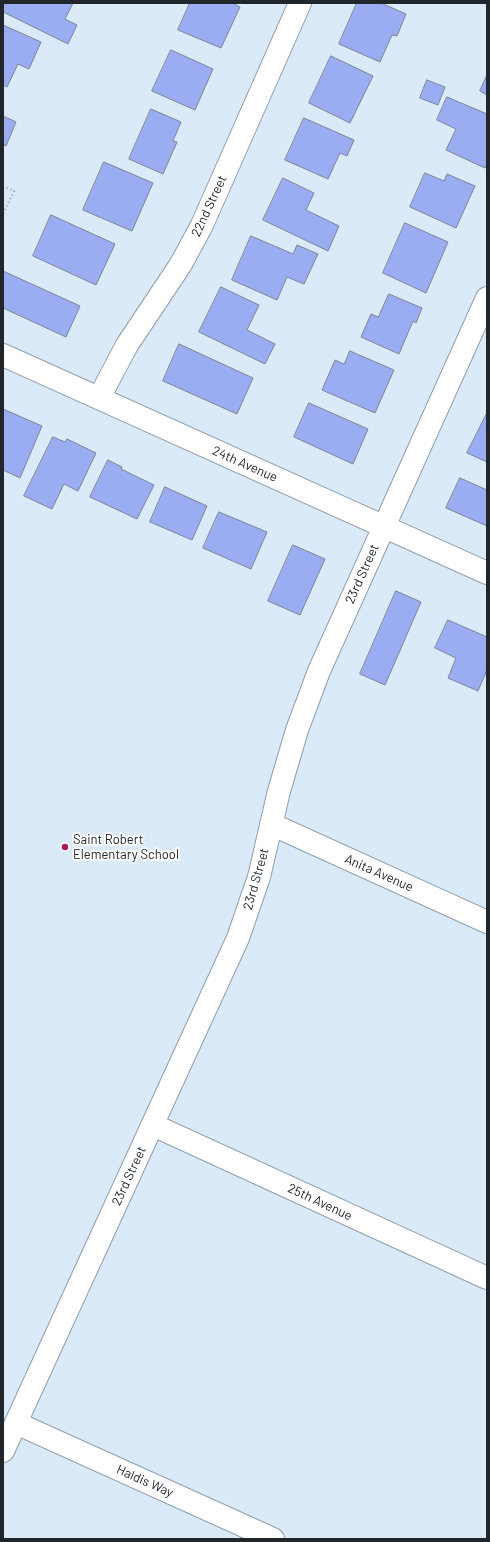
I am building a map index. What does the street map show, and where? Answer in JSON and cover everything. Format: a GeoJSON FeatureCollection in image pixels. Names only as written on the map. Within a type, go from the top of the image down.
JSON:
{"type":"FeatureCollection","features":[{"type":"Feature","properties":{"kind":"street","name":"22nd Street"},"geometry":{"type":"LineString","coordinates":[[99,398],[127,345],[180,264],[202,225],[300,3]]}},
{"type":"Feature","properties":{"kind":"street","name":"23rd Street"},"geometry":{"type":"LineString","coordinates":[[3,1451],[238,938],[259,877],[279,791],[297,730],[316,678],[487,298]]}},
{"type":"Feature","properties":{"kind":"street","name":"24th Avenue"},"geometry":{"type":"LineString","coordinates":[[3,355],[487,573]]}},
{"type":"Feature","properties":{"kind":"street","name":"Anita Avenue"},"geometry":{"type":"LineString","coordinates":[[271,824],[487,922]]}},
{"type":"Feature","properties":{"kind":"street","name":"25th Avenue"},"geometry":{"type":"LineString","coordinates":[[153,1125],[487,1278]]}},
{"type":"Feature","properties":{"kind":"street","name":"Haldis Way"},"geometry":{"type":"LineString","coordinates":[[16,1423],[273,1539]]}},
{"type":"Feature","properties":{"kind":"path"},"geometry":{"type":"LineString","coordinates":[[3,186],[14,191],[3,214]]}},
{"type":"Feature","properties":{"kind":"building"},"geometry":{"type":"Polygon","coordinates":[[[4,3],[73,3],[65,19],[77,25],[68,44],[3,12],[4,3]]]}},
{"type":"Feature","properties":{"kind":"building"},"geometry":{"type":"Polygon","coordinates":[[[190,3],[232,3],[240,7],[221,48],[178,30],[190,3]]]}},
{"type":"Feature","properties":{"kind":"building"},"geometry":{"type":"Polygon","coordinates":[[[357,3],[381,3],[406,14],[397,36],[392,35],[380,62],[339,44],[357,3]]]}},
{"type":"Feature","properties":{"kind":"building"},"geometry":{"type":"Polygon","coordinates":[[[3,25],[41,42],[29,69],[18,64],[7,87],[3,85],[3,25]]]}},
{"type":"Feature","properties":{"kind":"building"},"geometry":{"type":"Polygon","coordinates":[[[171,50],[213,69],[195,110],[152,91],[171,50]]]}},
{"type":"Feature","properties":{"kind":"building"},"geometry":{"type":"Polygon","coordinates":[[[331,56],[373,76],[350,123],[309,103],[331,56]]]}},
{"type":"Feature","properties":{"kind":"building"},"geometry":{"type":"Polygon","coordinates":[[[487,75],[487,95],[480,91],[487,75]]]}},
{"type":"Feature","properties":{"kind":"building"},"geometry":{"type":"Polygon","coordinates":[[[427,80],[445,87],[438,105],[420,98],[427,80]]]}},
{"type":"Feature","properties":{"kind":"building"},"geometry":{"type":"Polygon","coordinates":[[[447,97],[487,114],[487,162],[485,168],[446,150],[456,129],[437,120],[447,97]]]}},
{"type":"Feature","properties":{"kind":"building"},"geometry":{"type":"Polygon","coordinates":[[[151,109],[181,122],[173,141],[177,142],[163,174],[129,159],[151,109]]]}},
{"type":"Feature","properties":{"kind":"building"},"geometry":{"type":"Polygon","coordinates":[[[3,116],[16,122],[6,146],[3,144],[3,116]]]}},
{"type":"Feature","properties":{"kind":"building"},"geometry":{"type":"Polygon","coordinates":[[[304,118],[354,140],[347,156],[340,153],[328,179],[285,160],[304,118]]]}},
{"type":"Feature","properties":{"kind":"building"},"geometry":{"type":"Polygon","coordinates":[[[104,162],[153,183],[132,231],[83,210],[104,162]]]}},
{"type":"Feature","properties":{"kind":"building"},"geometry":{"type":"Polygon","coordinates":[[[425,173],[444,181],[447,174],[475,186],[456,228],[410,207],[425,173]]]}},
{"type":"Feature","properties":{"kind":"building"},"geometry":{"type":"Polygon","coordinates":[[[283,178],[314,193],[306,210],[339,226],[328,251],[263,220],[283,178]]]}},
{"type":"Feature","properties":{"kind":"building"},"geometry":{"type":"Polygon","coordinates":[[[51,215],[115,244],[96,285],[33,256],[51,215]]]}},
{"type":"Feature","properties":{"kind":"building"},"geometry":{"type":"Polygon","coordinates":[[[405,223],[448,242],[426,293],[383,273],[405,223]]]}},
{"type":"Feature","properties":{"kind":"building"},"geometry":{"type":"Polygon","coordinates":[[[251,236],[293,254],[297,245],[318,254],[304,284],[287,277],[277,300],[232,280],[251,236]]]}},
{"type":"Feature","properties":{"kind":"building"},"geometry":{"type":"Polygon","coordinates":[[[3,271],[80,306],[66,337],[3,308],[3,271]]]}},
{"type":"Feature","properties":{"kind":"building"},"geometry":{"type":"Polygon","coordinates":[[[221,287],[259,305],[247,330],[275,344],[265,364],[199,332],[221,287]]]}},
{"type":"Feature","properties":{"kind":"building"},"geometry":{"type":"Polygon","coordinates":[[[389,294],[422,308],[416,323],[413,321],[399,354],[361,337],[371,314],[378,317],[389,294]]]}},
{"type":"Feature","properties":{"kind":"building"},"geometry":{"type":"Polygon","coordinates":[[[179,344],[253,378],[237,414],[163,381],[179,344]]]}},
{"type":"Feature","properties":{"kind":"building"},"geometry":{"type":"Polygon","coordinates":[[[350,351],[394,370],[375,413],[322,390],[335,360],[344,364],[350,351]]]}},
{"type":"Feature","properties":{"kind":"building"},"geometry":{"type":"Polygon","coordinates":[[[309,403],[368,429],[353,464],[294,437],[309,403]]]}},
{"type":"Feature","properties":{"kind":"building"},"geometry":{"type":"Polygon","coordinates":[[[3,409],[42,426],[20,478],[3,470],[3,409]]]}},
{"type":"Feature","properties":{"kind":"building"},"geometry":{"type":"Polygon","coordinates":[[[487,413],[487,462],[467,453],[487,413]]]}},
{"type":"Feature","properties":{"kind":"building"},"geometry":{"type":"Polygon","coordinates":[[[53,437],[65,442],[67,439],[96,453],[78,491],[64,484],[52,509],[24,496],[53,437]]]}},
{"type":"Feature","properties":{"kind":"building"},"geometry":{"type":"Polygon","coordinates":[[[108,460],[122,467],[121,469],[154,485],[137,519],[90,497],[108,460]]]}},
{"type":"Feature","properties":{"kind":"building"},"geometry":{"type":"Polygon","coordinates":[[[460,478],[487,490],[487,526],[446,508],[460,478]]]}},
{"type":"Feature","properties":{"kind":"building"},"geometry":{"type":"Polygon","coordinates":[[[165,487],[207,506],[192,540],[150,522],[165,487]]]}},
{"type":"Feature","properties":{"kind":"building"},"geometry":{"type":"Polygon","coordinates":[[[219,512],[267,532],[251,569],[203,548],[219,512]]]}},
{"type":"Feature","properties":{"kind":"building"},"geometry":{"type":"Polygon","coordinates":[[[293,545],[325,559],[300,615],[268,601],[293,545]]]}},
{"type":"Feature","properties":{"kind":"building"},"geometry":{"type":"Polygon","coordinates":[[[396,591],[421,602],[385,685],[360,674],[396,591]]]}},
{"type":"Feature","properties":{"kind":"building"},"geometry":{"type":"Polygon","coordinates":[[[448,620],[487,637],[487,670],[478,691],[448,678],[456,658],[435,648],[448,620]]]}},
{"type":"Feature","properties":{"kind":"place","name":"Saint Robert Elementary School"},"geometry":{"type":"Point","coordinates":[65,847]}}]}
